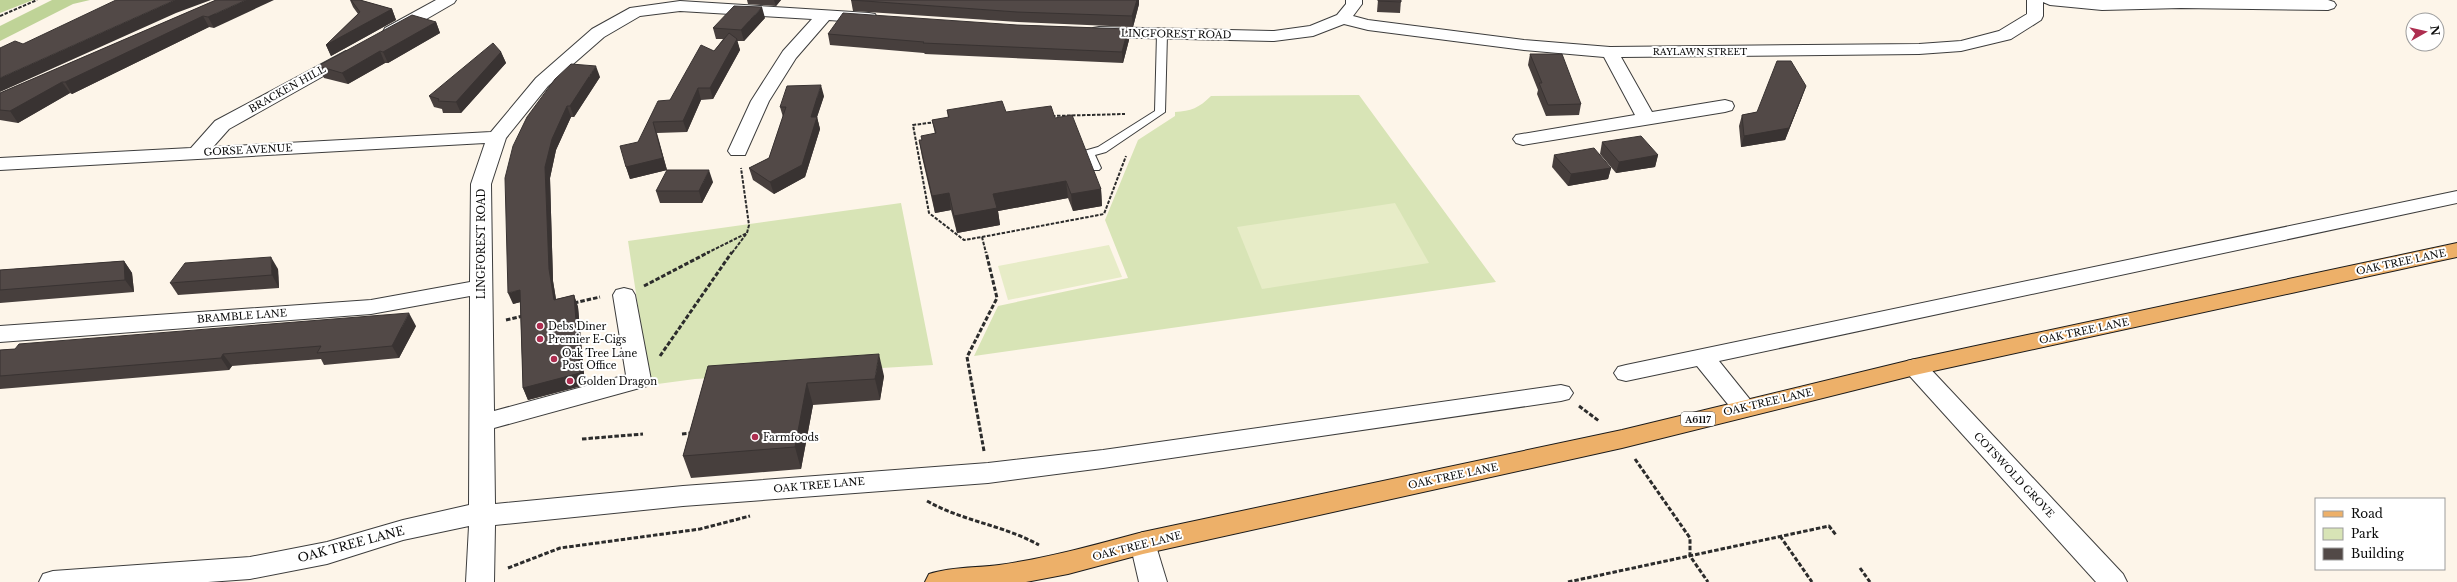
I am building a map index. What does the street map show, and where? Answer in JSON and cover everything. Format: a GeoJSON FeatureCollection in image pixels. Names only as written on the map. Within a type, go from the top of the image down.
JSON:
{"type":"FeatureCollection","features":[{"type":"Feature","properties":{"kind":"main road","name":"OAK TREE LANE"},"geometry":{"type":"LineString","coordinates":[[939,582],[999,576],[1068,563],[1143,543],[1622,439],[1744,407],[1915,367],[2457,250]]}},
{"type":"Feature","properties":{"kind":"street","name":"BRACKEN HILL"},"geometry":{"type":"LineString","coordinates":[[198,152],[222,125],[448,0]]}},
{"type":"Feature","properties":{"kind":"street"},"geometry":{"type":"LineString","coordinates":[[1343,19],[1354,4],[1354,0]]}},
{"type":"Feature","properties":{"kind":"street","name":"RAYLAWN STREET"},"geometry":{"type":"LineString","coordinates":[[1343,19],[1368,25],[1501,42],[1610,52],[1919,49],[1961,46],[2005,35],[2035,16],[2036,0]]}},
{"type":"Feature","properties":{"kind":"street"},"geometry":{"type":"LineString","coordinates":[[2050,0],[2102,5],[2181,3],[2328,5]]}},
{"type":"Feature","properties":{"kind":"street","name":"LINGFOREST ROAD"},"geometry":{"type":"LineString","coordinates":[[480,580],[482,287],[481,184],[496,137],[542,82],[629,6],[680,6],[887,20]]}},
{"type":"Feature","properties":{"kind":"street"},"geometry":{"type":"LineString","coordinates":[[738,151],[764,94],[789,55],[825,15]]}},
{"type":"Feature","properties":{"kind":"street","name":"LINGFOREST ROAD"},"geometry":{"type":"LineString","coordinates":[[1079,31],[1274,36],[1313,31],[1343,19]]}},
{"type":"Feature","properties":{"kind":"street"},"geometry":{"type":"LineString","coordinates":[[1610,52],[1646,119]]}},
{"type":"Feature","properties":{"kind":"street"},"geometry":{"type":"LineString","coordinates":[[1522,139],[1725,106]]}},
{"type":"Feature","properties":{"kind":"street","name":"GORSE AVENUE"},"geometry":{"type":"LineString","coordinates":[[0,164],[198,152],[496,137]]}},
{"type":"Feature","properties":{"kind":"street"},"geometry":{"type":"LineString","coordinates":[[1626,372],[2457,197]]}},
{"type":"Feature","properties":{"kind":"street","name":"BRAMBLE LANE"},"geometry":{"type":"LineString","coordinates":[[0,334],[371,307],[482,287]]}},
{"type":"Feature","properties":{"kind":"street"},"geometry":{"type":"LineString","coordinates":[[481,423],[639,380],[624,295]]}},
{"type":"Feature","properties":{"kind":"street"},"geometry":{"type":"LineString","coordinates":[[1702,357],[1744,407]]}},
{"type":"Feature","properties":{"kind":"street","name":"COTSWOLD GROVE"},"geometry":{"type":"LineString","coordinates":[[1915,367],[2113,582]]}},
{"type":"Feature","properties":{"kind":"street","name":"OAK TREE LANE"},"geometry":{"type":"LineString","coordinates":[[53,582],[250,568],[327,553],[403,530],[480,514],[676,496],[988,473],[1119,457],[1561,393]]}},
{"type":"Feature","properties":{"kind":"street"},"geometry":{"type":"LineString","coordinates":[[1143,543],[1153,582]]}},
{"type":"Feature","properties":{"kind":"lane"},"geometry":{"type":"LineString","coordinates":[[1095,168],[1088,153],[1102,150],[1160,112],[1162,34]]}},
{"type":"Feature","properties":{"kind":"path"},"geometry":{"type":"LineString","coordinates":[[0,16],[37,0]]}},
{"type":"Feature","properties":{"kind":"path"},"geometry":{"type":"LineString","coordinates":[[1050,116],[1154,115]]}},
{"type":"Feature","properties":{"kind":"path"},"geometry":{"type":"LineString","coordinates":[[942,121],[913,125],[929,213],[964,240],[1104,214],[1128,151]]}},
{"type":"Feature","properties":{"kind":"path"},"geometry":{"type":"LineString","coordinates":[[639,380],[649,372],[706,288],[747,233],[749,224],[738,151]]}},
{"type":"Feature","properties":{"kind":"path"},"geometry":{"type":"LineString","coordinates":[[982,237],[997,298],[967,357],[988,473]]}},
{"type":"Feature","properties":{"kind":"path"},"geometry":{"type":"LineString","coordinates":[[1561,393],[1622,439],[1690,538],[1690,556],[1708,582]]}},
{"type":"Feature","properties":{"kind":"path"},"geometry":{"type":"LineString","coordinates":[[682,434],[694,433]]}},
{"type":"Feature","properties":{"kind":"path"},"geometry":{"type":"LineString","coordinates":[[582,439],[643,434]]}},
{"type":"Feature","properties":{"kind":"path"},"geometry":{"type":"LineString","coordinates":[[925,477],[913,492],[940,510],[1023,534],[1068,563]]}},
{"type":"Feature","properties":{"kind":"path"},"geometry":{"type":"LineString","coordinates":[[480,580],[560,548],[700,529],[732,519],[755,515]]}},
{"type":"Feature","properties":{"kind":"path"},"geometry":{"type":"LineString","coordinates":[[1568,582],[1829,526],[1836,535]]}},
{"type":"Feature","properties":{"kind":"path"},"geometry":{"type":"LineString","coordinates":[[1780,536],[1812,582]]}},
{"type":"Feature","properties":{"kind":"path"},"geometry":{"type":"LineString","coordinates":[[1860,568],[1870,582]]}},
{"type":"Feature","properties":{"kind":"green space"},"geometry":{"type":"Polygon","coordinates":[[[0,0],[33,0],[0,13],[0,0]]]}},
{"type":"Feature","properties":{"kind":"green space"},"geometry":{"type":"Polygon","coordinates":[[[52,0],[90,0],[73,4],[0,41],[0,26],[52,0]]]}},
{"type":"Feature","properties":{"kind":"green space"},"geometry":{"type":"Polygon","coordinates":[[[1359,95],[1496,282],[974,356],[998,306],[1128,278],[1105,220],[1138,140],[1175,116],[1175,112],[1186,111],[1194,108],[1211,96],[1359,95]]]}},
{"type":"Feature","properties":{"kind":"green space"},"geometry":{"type":"Polygon","coordinates":[[[901,203],[933,365],[695,379],[650,385],[628,241],[901,203]]]}},
{"type":"Feature","properties":{"kind":"green space"},"geometry":{"type":"Polygon","coordinates":[[[1395,203],[1429,263],[1262,289],[1237,227],[1395,203]]]}},
{"type":"Feature","properties":{"kind":"green space"},"geometry":{"type":"Polygon","coordinates":[[[1109,245],[1122,277],[1008,300],[998,266],[1109,245]]]}},
{"type":"Feature","properties":{"kind":"building"},"geometry":{"type":"Polygon","coordinates":[[[116,0],[175,0],[0,78],[0,48],[15,41],[23,44],[116,0]]]}},
{"type":"Feature","properties":{"kind":"building"},"geometry":{"type":"Polygon","coordinates":[[[216,0],[246,0],[208,17],[203,16],[65,82],[62,82],[10,111],[0,110],[0,93],[216,0]]]}},
{"type":"Feature","properties":{"kind":"building"},"geometry":{"type":"Polygon","coordinates":[[[351,0],[360,0],[392,9],[326,45],[360,12],[351,0]]]}},
{"type":"Feature","properties":{"kind":"building"},"geometry":{"type":"Polygon","coordinates":[[[851,0],[1137,0],[1132,16],[1017,12],[851,0]]]}},
{"type":"Feature","properties":{"kind":"building"},"geometry":{"type":"Polygon","coordinates":[[[1401,0],[1401,2],[1378,1],[1401,0]]]}},
{"type":"Feature","properties":{"kind":"building"},"geometry":{"type":"Polygon","coordinates":[[[734,6],[762,7],[741,30],[713,28],[734,6]]]}},
{"type":"Feature","properties":{"kind":"building"},"geometry":{"type":"Polygon","coordinates":[[[843,13],[1017,25],[1128,29],[1122,52],[923,43],[924,42],[828,34],[843,13]]]}},
{"type":"Feature","properties":{"kind":"building"},"geometry":{"type":"Polygon","coordinates":[[[412,15],[436,22],[383,52],[380,51],[342,73],[318,66],[412,15]]]}},
{"type":"Feature","properties":{"kind":"building"},"geometry":{"type":"Polygon","coordinates":[[[729,33],[737,39],[710,88],[698,88],[683,121],[653,122],[663,158],[626,167],[620,146],[638,142],[658,101],[670,100],[701,45],[714,51],[729,33]]]}},
{"type":"Feature","properties":{"kind":"building"},"geometry":{"type":"Polygon","coordinates":[[[493,43],[501,52],[456,102],[438,101],[439,99],[429,96],[493,43]]]}},
{"type":"Feature","properties":{"kind":"building"},"geometry":{"type":"Polygon","coordinates":[[[1530,54],[1562,54],[1581,104],[1548,105],[1539,83],[1542,83],[1530,54]]]}},
{"type":"Feature","properties":{"kind":"building"},"geometry":{"type":"Polygon","coordinates":[[[1777,61],[1791,61],[1806,86],[1789,128],[1744,136],[1742,115],[1757,112],[1777,61]]]}},
{"type":"Feature","properties":{"kind":"building"},"geometry":{"type":"Polygon","coordinates":[[[571,64],[596,66],[570,106],[567,106],[552,139],[545,167],[549,269],[554,300],[574,295],[580,373],[523,388],[520,290],[508,293],[505,178],[513,146],[527,117],[555,79],[571,64]]]}},
{"type":"Feature","properties":{"kind":"building"},"geometry":{"type":"Polygon","coordinates":[[[821,85],[811,117],[817,117],[802,165],[770,182],[749,168],[769,158],[786,107],[780,107],[787,86],[821,85]]]}},
{"type":"Feature","properties":{"kind":"building"},"geometry":{"type":"Polygon","coordinates":[[[1002,101],[1006,112],[1051,106],[1055,118],[1072,115],[1101,189],[1071,194],[1066,181],[993,194],[997,208],[954,216],[949,193],[932,196],[919,140],[922,140],[921,136],[936,133],[932,120],[949,117],[947,110],[1002,101]]]}},
{"type":"Feature","properties":{"kind":"building"},"geometry":{"type":"Polygon","coordinates":[[[1641,136],[1658,155],[1619,162],[1602,142],[1641,136]]]}},
{"type":"Feature","properties":{"kind":"building"},"geometry":{"type":"Polygon","coordinates":[[[1594,148],[1611,168],[1571,174],[1554,155],[1594,148]]]}},
{"type":"Feature","properties":{"kind":"building"},"geometry":{"type":"Polygon","coordinates":[[[667,170],[709,170],[699,191],[656,191],[667,170]]]}},
{"type":"Feature","properties":{"kind":"building"},"geometry":{"type":"Polygon","coordinates":[[[271,257],[272,275],[170,283],[185,263],[271,257]]]}},
{"type":"Feature","properties":{"kind":"building"},"geometry":{"type":"Polygon","coordinates":[[[124,261],[125,280],[0,290],[0,270],[124,261]]]}},
{"type":"Feature","properties":{"kind":"building"},"geometry":{"type":"Polygon","coordinates":[[[409,313],[392,346],[317,353],[321,346],[223,354],[221,358],[0,376],[0,350],[15,349],[19,344],[409,313]]]}},
{"type":"Feature","properties":{"kind":"building"},"geometry":{"type":"Polygon","coordinates":[[[879,354],[875,379],[807,383],[795,447],[683,456],[708,366],[879,354]]]}},
{"type":"Feature","properties":{"kind":"place","name":"Debs Diner"},"geometry":{"type":"Point","coordinates":[540,326]}},
{"type":"Feature","properties":{"kind":"place","name":"Premier E-Cigs"},"geometry":{"type":"Point","coordinates":[540,339]}},
{"type":"Feature","properties":{"kind":"place","name":"Oak Tree Lane Post Office"},"geometry":{"type":"Point","coordinates":[554,359]}},
{"type":"Feature","properties":{"kind":"place","name":"Golden Dragon"},"geometry":{"type":"Point","coordinates":[570,381]}},
{"type":"Feature","properties":{"kind":"place","name":"Farmfoods"},"geometry":{"type":"Point","coordinates":[755,437]}}]}
